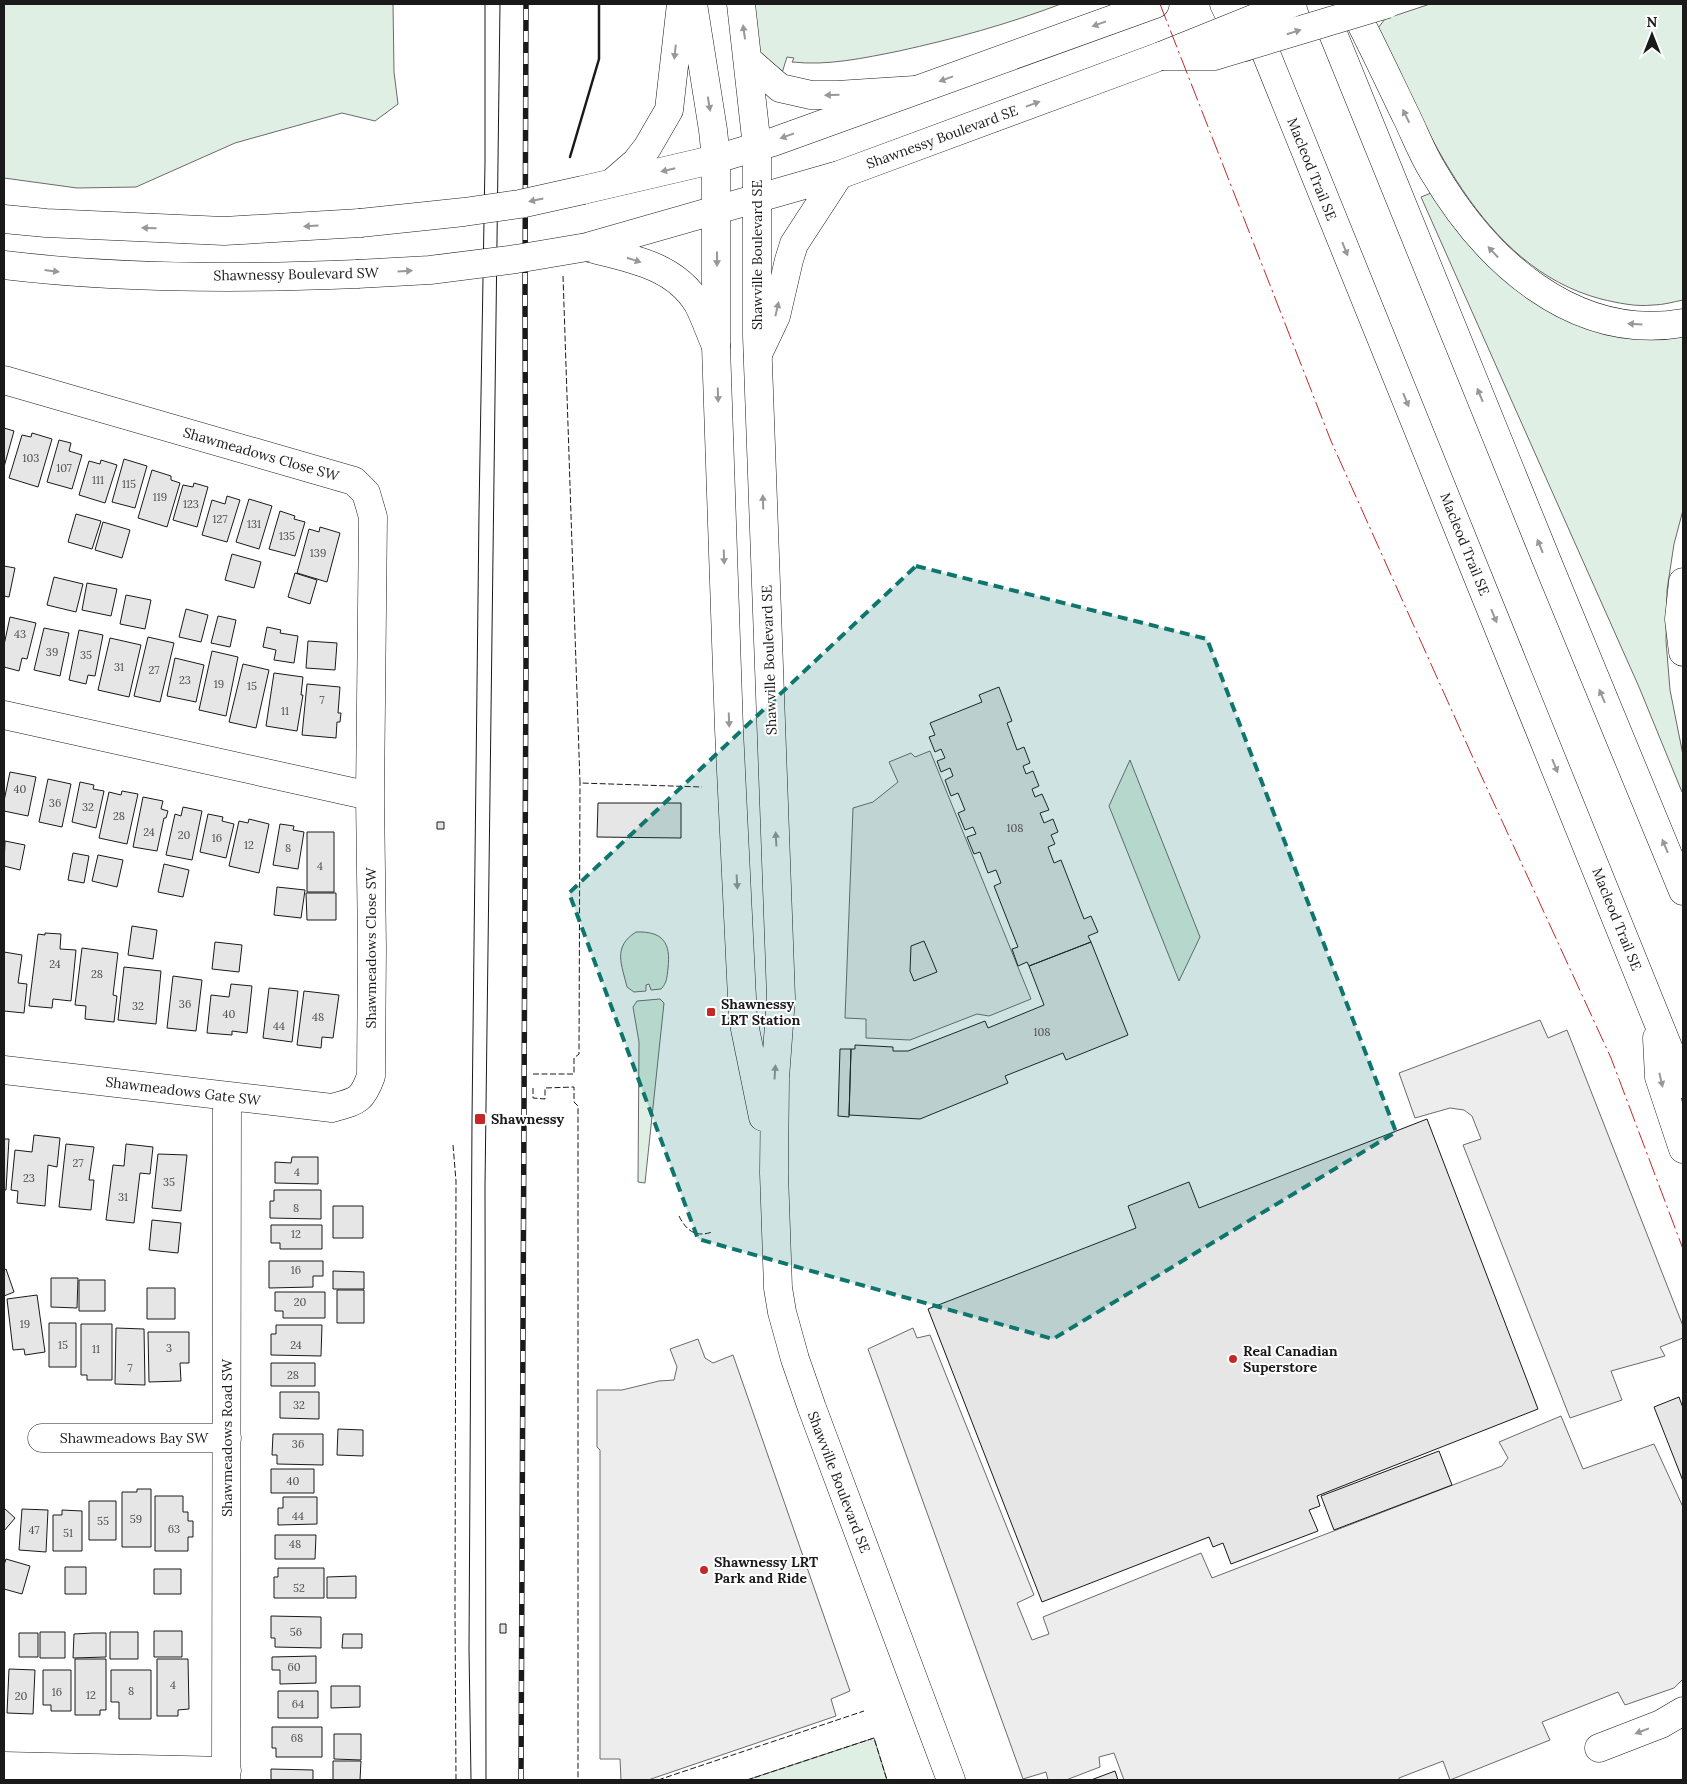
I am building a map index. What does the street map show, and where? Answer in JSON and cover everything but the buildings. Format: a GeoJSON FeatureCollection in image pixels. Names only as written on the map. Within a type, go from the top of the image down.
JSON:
{"type":"FeatureCollection","features":[{"type":"Feature","properties":{"kind":"main road"},"geometry":{"type":"LineString","coordinates":[[613,182],[636,162],[647,148],[669,110],[681,4]]}},
{"type":"Feature","properties":{"kind":"main road","name":"Shawville Boulevard SE"},"geometry":{"type":"LineString","coordinates":[[693,4],[716,159],[716,346],[729,729],[743,1019],[774,1173]]}},
{"type":"Feature","properties":{"kind":"main road","name":"Shawville Boulevard SE"},"geometry":{"type":"LineString","coordinates":[[741,4],[757,147],[758,354],[781,998],[775,1078],[774,1173],[778,1288],[782,1312],[795,1359],[812,1408],[951,1780]]}},
{"type":"Feature","properties":{"kind":"main road"},"geometry":{"type":"LineString","coordinates":[[1224,4],[1250,58],[1274,75]]}},
{"type":"Feature","properties":{"kind":"main road","name":"Macleod Trail SE"},"geometry":{"type":"LineString","coordinates":[[1246,4],[1683,1084]]}},
{"type":"Feature","properties":{"kind":"main road","name":"Shawnessy Boulevard SE"},"geometry":{"type":"LineString","coordinates":[[587,247],[839,175],[1161,56],[1290,4]]}},
{"type":"Feature","properties":{"kind":"main road"},"geometry":{"type":"LineString","coordinates":[[1322,4],[1549,566],[1683,891]]}},
{"type":"Feature","properties":{"kind":"main road"},"geometry":{"type":"LineString","coordinates":[[1351,4],[1432,171],[1465,219],[1499,258],[1520,276],[1565,306],[1610,321],[1655,325],[1683,323]]}},
{"type":"Feature","properties":{"kind":"main road"},"geometry":{"type":"LineString","coordinates":[[1161,56],[1214,56],[1387,4]]}},
{"type":"Feature","properties":{"kind":"main road"},"geometry":{"type":"LineString","coordinates":[[4,219],[46,223],[224,231],[360,223],[520,204],[716,159],[757,147],[1150,6]]}},
{"type":"Feature","properties":{"kind":"main road"},"geometry":{"type":"LineString","coordinates":[[748,60],[780,88],[811,95],[915,90]]}},
{"type":"Feature","properties":{"kind":"main road"},"geometry":{"type":"LineString","coordinates":[[758,354],[776,316],[788,260],[794,244],[839,175]]}},
{"type":"Feature","properties":{"kind":"main road"},"geometry":{"type":"LineString","coordinates":[[587,247],[635,260],[667,272],[679,281],[697,304],[716,346]]}},
{"type":"Feature","properties":{"kind":"main road","name":"Shawnessy Boulevard SW"},"geometry":{"type":"LineString","coordinates":[[4,265],[65,272],[268,278],[430,270],[516,259],[587,247]]}},
{"type":"Feature","properties":{"kind":"main road","name":"Shawmeadows Close SW"},"geometry":{"type":"LineString","coordinates":[[4,380],[339,476],[354,481],[366,493],[373,517],[370,796],[371,1076],[366,1090],[361,1097]]}},
{"type":"Feature","properties":{"kind":"main road"},"geometry":{"type":"LineString","coordinates":[[1683,582],[1679,619],[1683,652]]}},
{"type":"Feature","properties":{"kind":"main road"},"geometry":{"type":"LineString","coordinates":[[4,715],[370,796]]}},
{"type":"Feature","properties":{"kind":"main road"},"geometry":{"type":"LineString","coordinates":[[1655,1014],[1659,1077],[1683,1149]]}},
{"type":"Feature","properties":{"kind":"main road","name":"Shawmeadows Gate SW"},"geometry":{"type":"LineString","coordinates":[[4,1070],[332,1108],[361,1097]]}},
{"type":"Feature","properties":{"kind":"main road","name":"Shawmeadows Road SW"},"geometry":{"type":"LineString","coordinates":[[226,1775],[227,1096]]}},
{"type":"Feature","properties":{"kind":"main road","name":"Shawmeadows Bay SW"},"geometry":{"type":"LineString","coordinates":[[42,1438],[227,1438]]}},
{"type":"Feature","properties":{"kind":"main road"},"geometry":{"type":"LineString","coordinates":[[1598,1748],[1661,1724],[1683,1711]]}},
{"type":"Feature","properties":{"kind":"main road"},"geometry":{"type":"LineString","coordinates":[[4,1766],[226,1775]]}},
{"type":"Feature","properties":{"kind":"highlighted area"},"geometry":{"type":"Polygon","coordinates":[[[916,566],[1207,639],[1396,1132],[1053,1339],[698,1239],[569,893],[916,566]]]}},
{"type":"Feature","properties":{"kind":"green space"},"geometry":{"type":"Polygon","coordinates":[[[4,4],[393,4],[394,72],[398,104],[375,121],[342,113],[235,143],[136,187],[77,188],[4,178],[4,4]]]}},
{"type":"Feature","properties":{"kind":"green space"},"geometry":{"type":"Polygon","coordinates":[[[747,4],[1061,4],[960,36],[873,56],[819,63],[792,62],[794,58],[787,57],[782,73],[761,66],[747,4]]]}},
{"type":"Feature","properties":{"kind":"green space"},"geometry":{"type":"Polygon","coordinates":[[[1430,4],[1683,4],[1683,300],[1640,305],[1601,299],[1559,282],[1522,257],[1490,226],[1462,190],[1438,150],[1416,109],[1378,28],[1385,19],[1430,4]]]}},
{"type":"Feature","properties":{"kind":"green space"},"geometry":{"type":"Polygon","coordinates":[[[1431,193],[1468,244],[1511,284],[1683,332],[1683,510],[1674,544],[1667,590],[1666,641],[1670,690],[1683,755],[1682,792],[1639,687],[1421,197],[1431,193]]]}},
{"type":"Feature","properties":{"kind":"green space"},"geometry":{"type":"Polygon","coordinates":[[[1130,760],[1200,937],[1179,981],[1109,806],[1130,760]]]}},
{"type":"Feature","properties":{"kind":"green space"},"geometry":{"type":"Polygon","coordinates":[[[636,932],[645,932],[659,936],[666,945],[669,959],[666,982],[661,989],[651,990],[649,984],[646,985],[646,991],[634,992],[627,987],[621,964],[621,950],[629,938],[636,932]]]}},
{"type":"Feature","properties":{"kind":"green space"},"geometry":{"type":"Polygon","coordinates":[[[660,999],[664,1003],[645,1183],[638,1182],[639,1042],[633,1007],[637,1001],[660,999]]]}},
{"type":"Feature","properties":{"kind":"green space"},"geometry":{"type":"Polygon","coordinates":[[[874,1738],[887,1780],[747,1780],[874,1738]]]}},
{"type":"Feature","properties":{"kind":"shaded area"},"geometry":{"type":"Polygon","coordinates":[[[930,751],[1031,999],[989,1016],[977,1014],[910,1040],[866,1038],[866,1019],[845,1018],[853,808],[873,802],[898,782],[889,762],[911,753],[915,757],[930,751]]]}},
{"type":"Feature","properties":{"kind":"shaded area"},"geometry":{"type":"Polygon","coordinates":[[[1540,1020],[1548,1038],[1567,1030],[1683,1326],[1683,1338],[1660,1347],[1665,1356],[1611,1371],[1622,1400],[1570,1418],[1463,1145],[1481,1139],[1472,1116],[1464,1110],[1450,1108],[1415,1118],[1399,1073],[1540,1020]]]}},
{"type":"Feature","properties":{"kind":"shaded area"},"geometry":{"type":"Polygon","coordinates":[[[913,1328],[917,1338],[930,1335],[1034,1595],[1017,1603],[1032,1640],[1049,1634],[1043,1617],[1201,1553],[1212,1578],[1502,1466],[1508,1458],[1499,1442],[1561,1416],[1583,1469],[1654,1444],[1683,1507],[1683,1679],[1674,1688],[1625,1705],[1618,1692],[1542,1722],[1550,1740],[1450,1780],[1443,1761],[1399,1778],[1399,1780],[1124,1780],[1114,1753],[1099,1757],[1100,1767],[1066,1780],[1048,1780],[1046,1772],[1023,1779],[868,1349],[913,1328]]]}},
{"type":"Feature","properties":{"kind":"shaded area","name":"Shawnessy LRT Park and Ride"},"geometry":{"type":"Polygon","coordinates":[[[698,1339],[705,1358],[713,1363],[733,1355],[850,1691],[831,1699],[836,1716],[648,1780],[621,1780],[620,1759],[600,1759],[600,1450],[597,1447],[597,1390],[622,1390],[659,1381],[674,1380],[677,1367],[670,1349],[698,1339]]]}},
{"type":"Feature","properties":{"kind":"tram line"},"geometry":{"type":"LineString","coordinates":[[471,1780],[469,1649],[472,1120],[485,162],[485,4]]}},
{"type":"Feature","properties":{"kind":"tram line"},"geometry":{"type":"LineString","coordinates":[[486,1780],[485,1186],[500,4]]}},
{"type":"Feature","properties":{"kind":"railway"},"geometry":{"type":"LineString","coordinates":[[521,1780],[526,661],[526,4]]}},
{"type":"Feature","properties":{"kind":"fence"},"geometry":{"type":"LineString","coordinates":[[563,276],[580,783],[702,787]]}},
{"type":"Feature","properties":{"kind":"fence"},"geometry":{"type":"LineString","coordinates":[[533,1074],[574,1074],[574,1058],[579,1054],[580,783]]}},
{"type":"Feature","properties":{"kind":"fence"},"geometry":{"type":"LineString","coordinates":[[533,1088],[533,1098],[545,1099],[545,1088],[574,1087],[574,1102],[578,1106],[578,1780]]}},
{"type":"Feature","properties":{"kind":"fence"},"geometry":{"type":"LineString","coordinates":[[453,1145],[456,1181],[456,1780]]}},
{"type":"Feature","properties":{"kind":"fence"},"geometry":{"type":"LineString","coordinates":[[679,1216],[692,1232],[701,1234],[712,1232]]}},
{"type":"Feature","properties":{"kind":"fence"},"geometry":{"type":"LineString","coordinates":[[658,1780],[864,1711]]}},
{"type":"Feature","properties":{"kind":"fence"},"geometry":{"type":"LineString","coordinates":[[747,1780],[874,1738],[887,1780]]}},
{"type":"Feature","properties":{"kind":"wall"},"geometry":{"type":"LineString","coordinates":[[570,157],[599,59],[599,4]]}},
{"type":"Feature","properties":{"kind":"power"},"geometry":{"type":"LineString","coordinates":[[1160,4],[1331,441],[1474,760],[1611,1058],[1683,1249]]}},
{"type":"Feature","properties":{"kind":"place","name":"Shawnessy LRT Station"},"geometry":{"type":"Point","coordinates":[711,1012]}},
{"type":"Feature","properties":{"kind":"place","name":"Shawnessy"},"geometry":{"type":"Point","coordinates":[480,1119]}},
{"type":"Feature","properties":{"kind":"place","name":"Real Canadian Superstore"},"geometry":{"type":"Point","coordinates":[1233,1359]}},
{"type":"Feature","properties":{"kind":"place","name":"Shawnessy LRT Park and Ride"},"geometry":{"type":"Point","coordinates":[704,1570]}}]}
